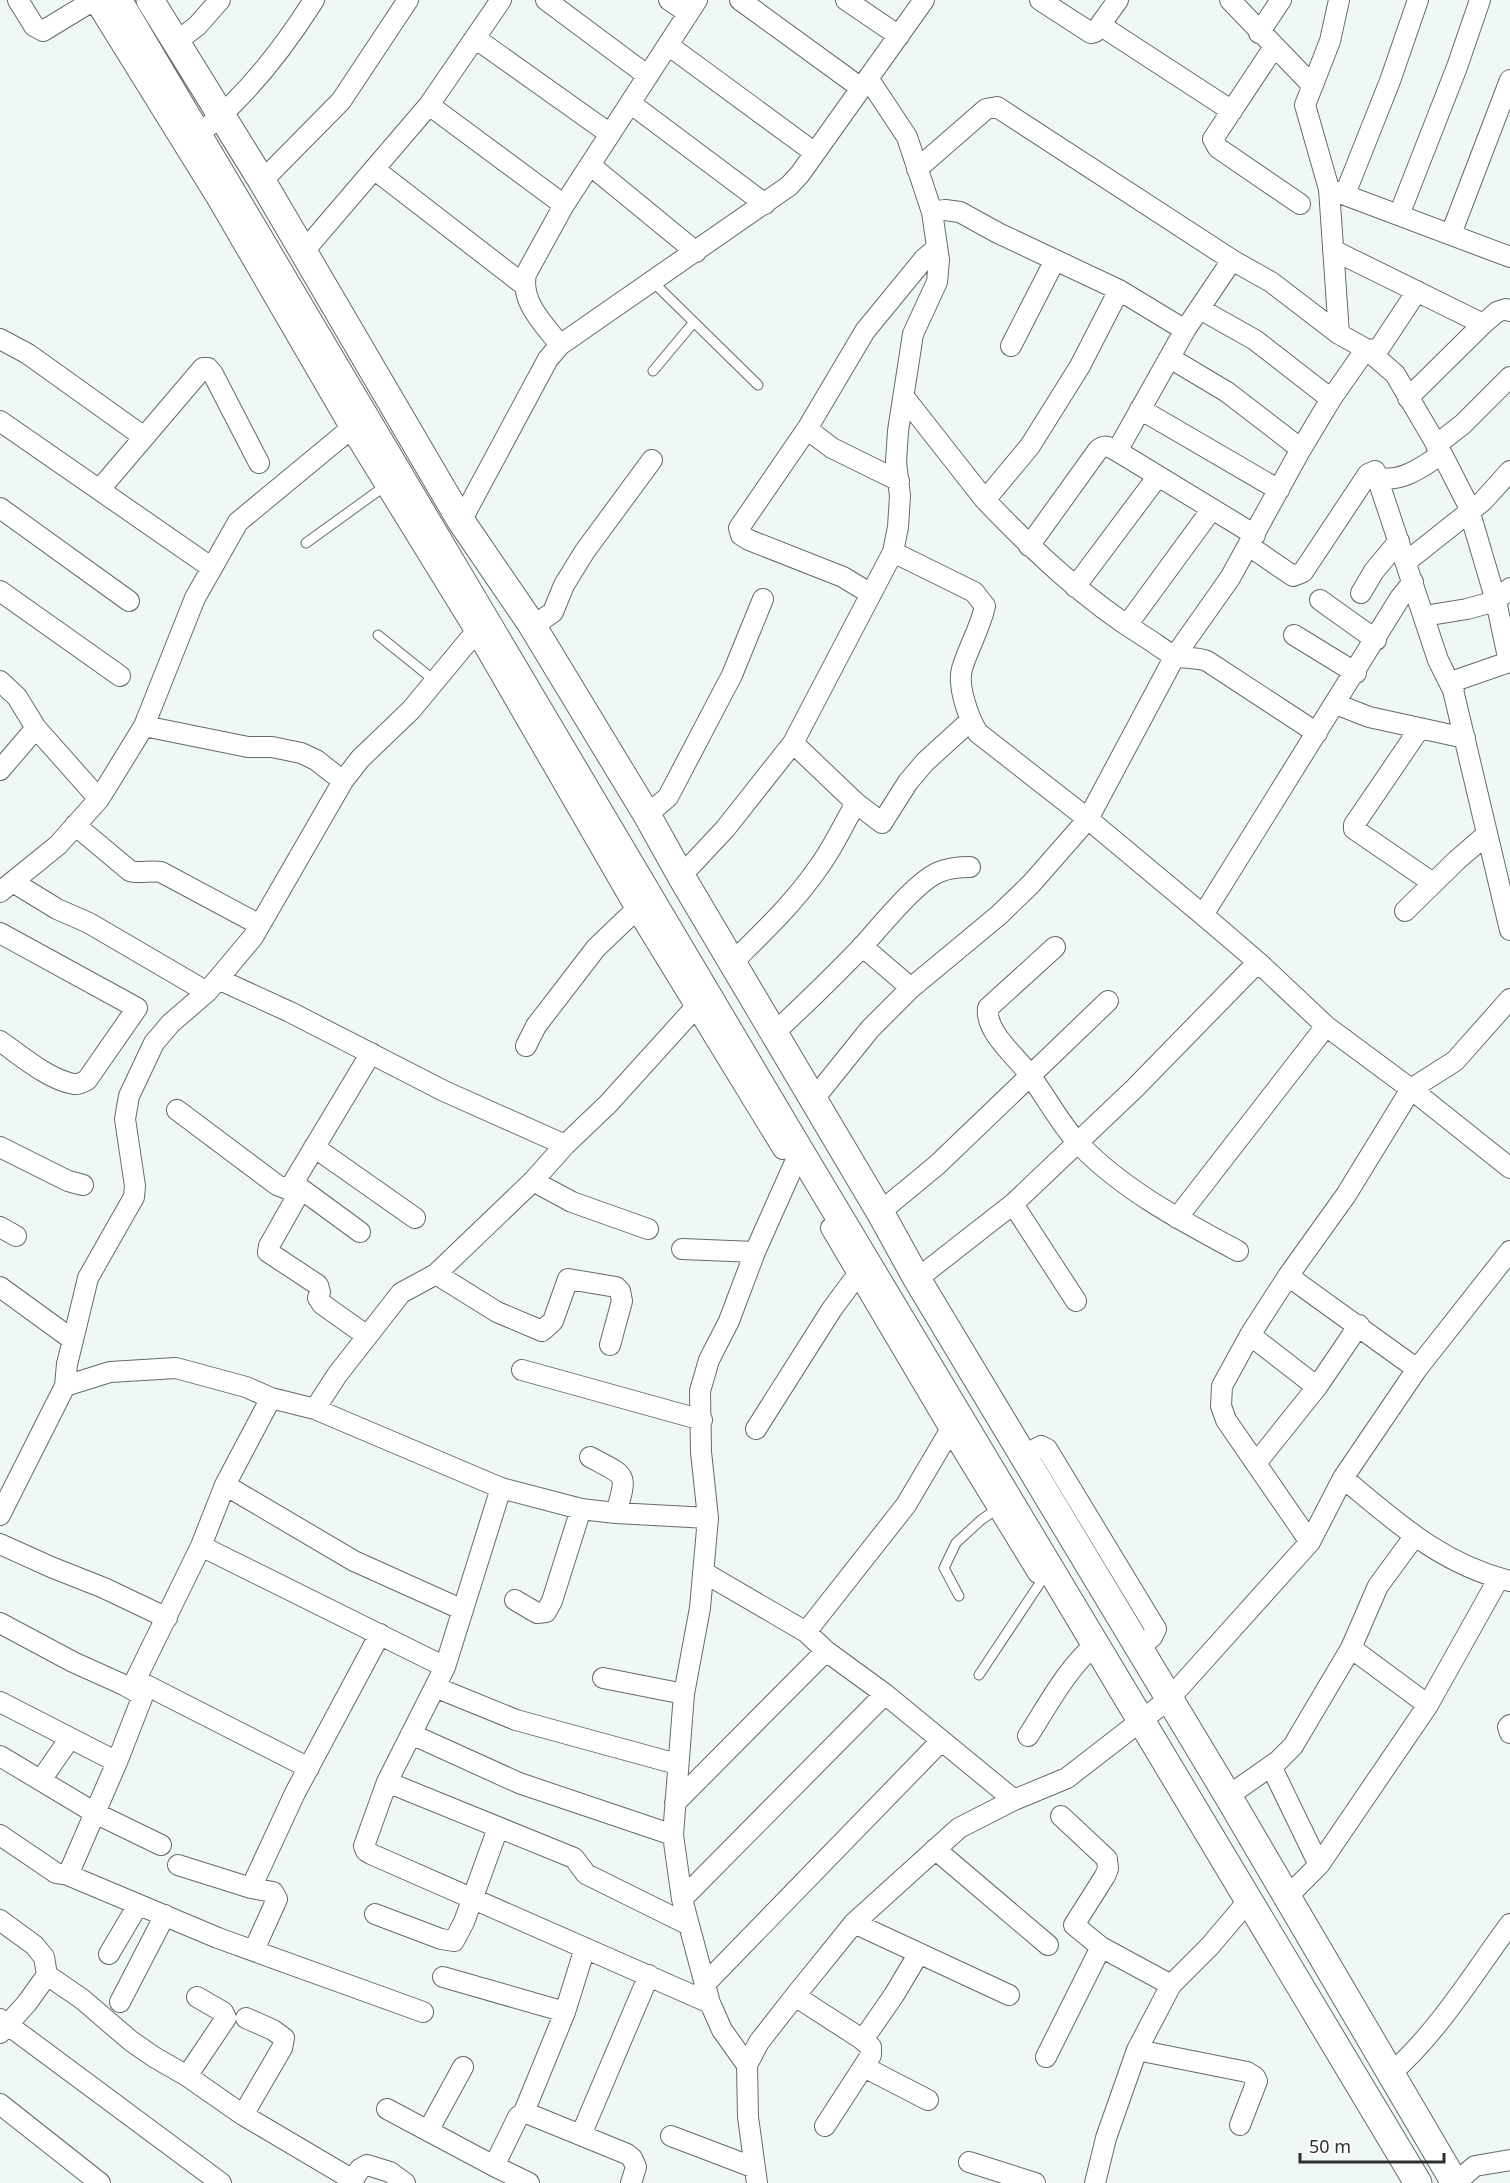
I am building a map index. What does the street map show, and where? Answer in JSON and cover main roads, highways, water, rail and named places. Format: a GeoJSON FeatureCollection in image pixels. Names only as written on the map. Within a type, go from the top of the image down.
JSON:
{"type":"FeatureCollection","features":[{"type":"Feature","properties":{"kind":"main road"},"geometry":{"type":"LineString","coordinates":[[118,0],[199,134],[358,423],[1245,1905],[1418,2183]]}},
{"type":"Feature","properties":{"kind":"main road"},"geometry":{"type":"LineString","coordinates":[[150,0],[304,251],[461,521],[530,622],[647,815],[773,1034],[1023,1456],[1108,1573],[1138,1649],[1228,1796],[1455,2183]]}}]}
